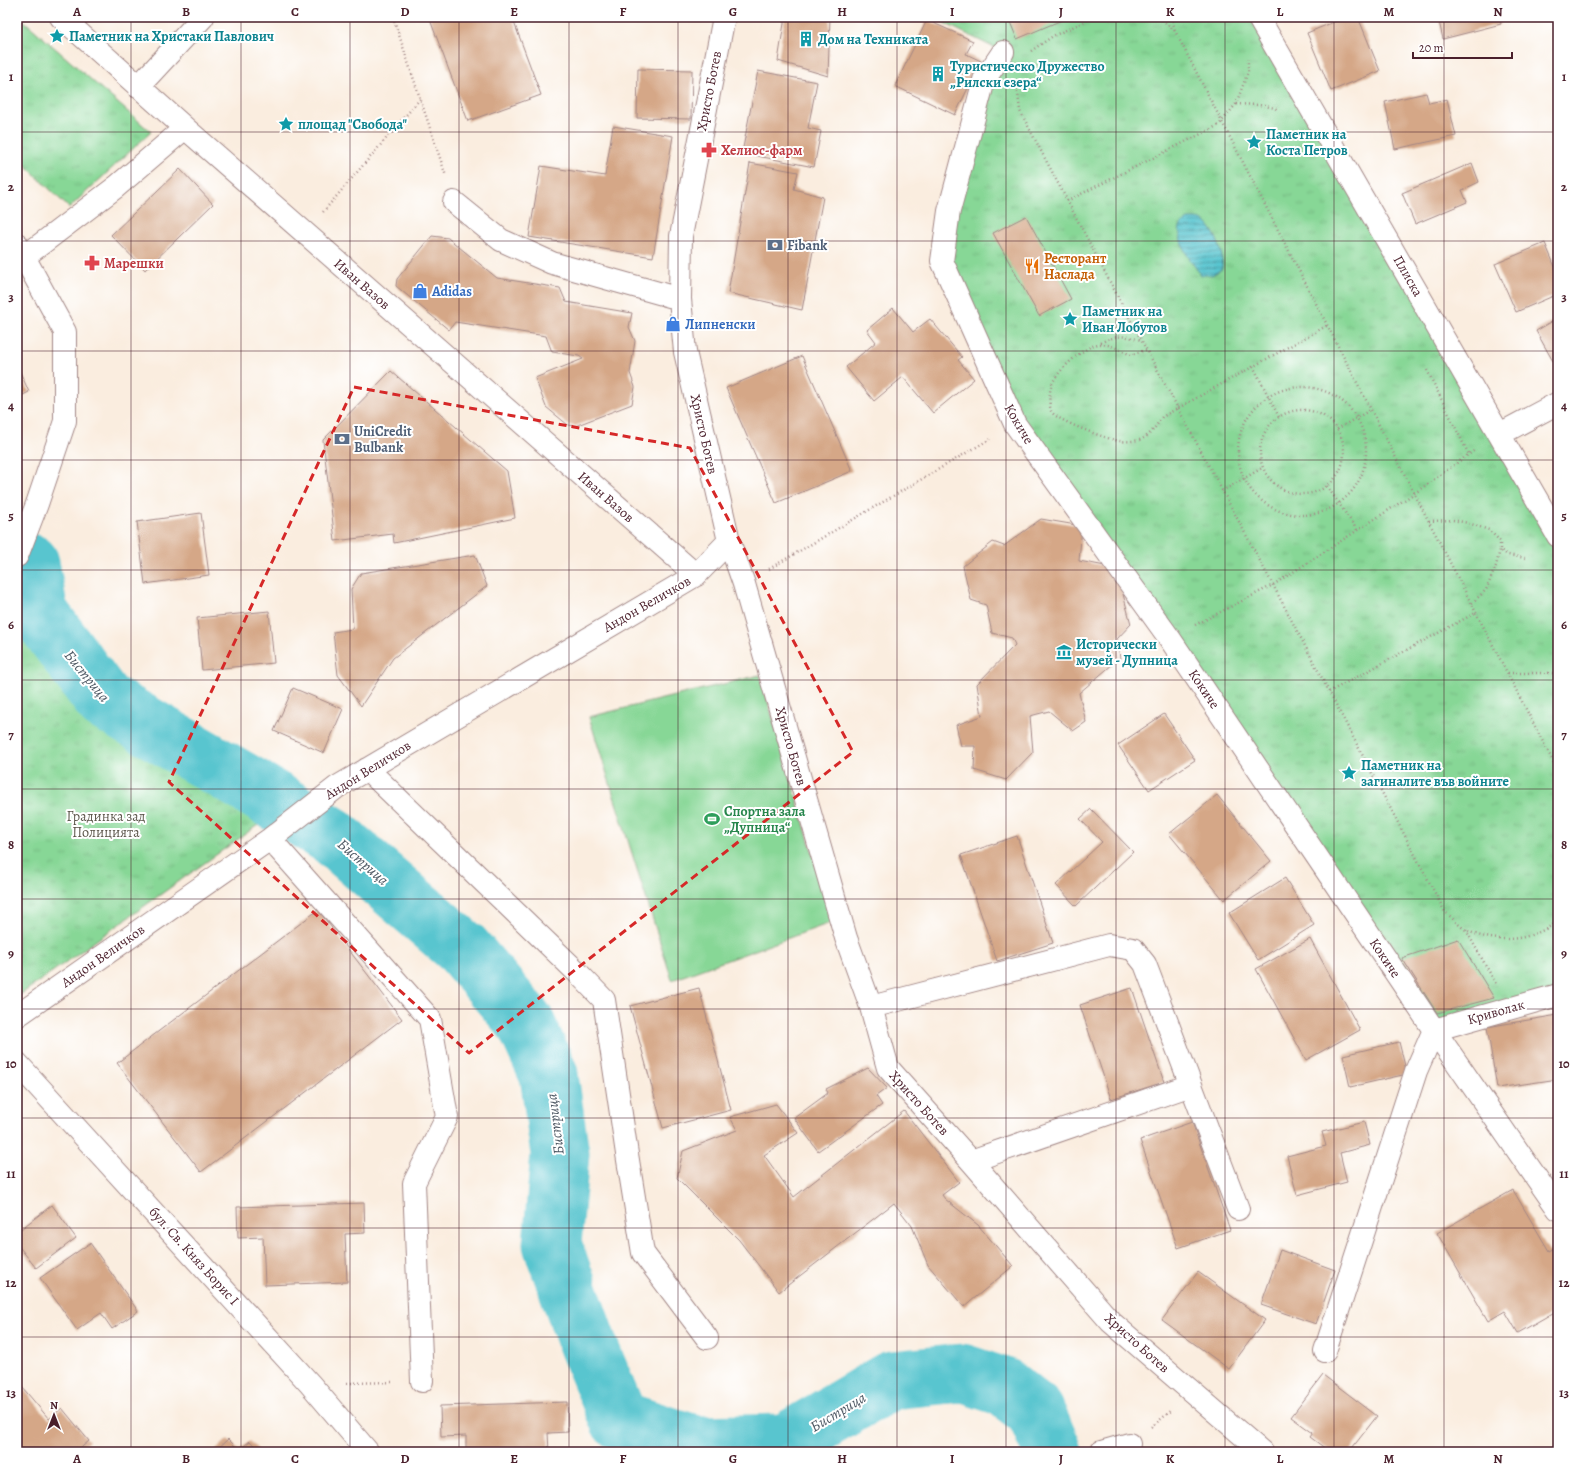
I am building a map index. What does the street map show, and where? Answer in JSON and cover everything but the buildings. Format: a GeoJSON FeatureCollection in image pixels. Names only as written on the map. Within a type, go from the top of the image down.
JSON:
{"type":"FeatureCollection","features":[{"type":"Feature","properties":{"kind":"street","name":"Иван Вазов"},"geometry":{"type":"LineString","coordinates":[[61,17],[305,234],[696,575]]}},
{"type":"Feature","properties":{"kind":"street"},"geometry":{"type":"LineString","coordinates":[[138,87],[203,17]]}},
{"type":"Feature","properties":{"kind":"street","name":"Плиска"},"geometry":{"type":"LineString","coordinates":[[1258,17],[1558,536]]}},
{"type":"Feature","properties":{"kind":"street","name":"Христо Ботев"},"geometry":{"type":"LineString","coordinates":[[722,26],[681,236],[680,299],[685,352],[729,541],[744,584],[846,938],[871,1007],[888,1068],[1111,1322],[1262,1452]]}},
{"type":"Feature","properties":{"kind":"street","name":"Кокиче"},"geometry":{"type":"LineString","coordinates":[[1003,52],[984,80],[948,212],[942,261],[1016,424],[1170,639],[1434,1030],[1558,1209]]}},
{"type":"Feature","properties":{"kind":"street"},"geometry":{"type":"LineString","coordinates":[[17,556],[37,504],[65,422],[65,332],[20,251],[116,187],[185,128]]}},
{"type":"Feature","properties":{"kind":"street"},"geometry":{"type":"LineString","coordinates":[[454,202],[501,240],[552,263],[680,299]]}},
{"type":"Feature","properties":{"kind":"street"},"geometry":{"type":"LineString","coordinates":[[1500,434],[1558,403]]}},
{"type":"Feature","properties":{"kind":"street","name":"Андон Величков"},"geometry":{"type":"LineString","coordinates":[[17,1016],[270,839],[337,787],[696,575],[729,541]]}},
{"type":"Feature","properties":{"kind":"street"},"geometry":{"type":"LineString","coordinates":[[367,769],[576,971],[604,1000],[643,1252],[707,1338]]}},
{"type":"Feature","properties":{"kind":"street"},"geometry":{"type":"LineString","coordinates":[[270,839],[430,1020],[447,1117],[414,1183],[422,1381]]}},
{"type":"Feature","properties":{"kind":"street"},"geometry":{"type":"LineString","coordinates":[[871,1007],[1109,945],[1133,949],[1145,964],[1238,1209]]}},
{"type":"Feature","properties":{"kind":"street","name":"Криволак"},"geometry":{"type":"LineString","coordinates":[[1434,1030],[1558,995]]}},
{"type":"Feature","properties":{"kind":"street"},"geometry":{"type":"LineString","coordinates":[[1325,1351],[1416,1071],[1434,1030]]}},
{"type":"Feature","properties":{"kind":"street","name":"бул. Св. Княз Борис I"},"geometry":{"type":"LineString","coordinates":[[17,1063],[310,1384],[368,1452]]}},
{"type":"Feature","properties":{"kind":"street"},"geometry":{"type":"LineString","coordinates":[[971,1161],[1191,1085]]}},
{"type":"Feature","properties":{"kind":"street"},"geometry":{"type":"LineString","coordinates":[[1101,1452],[1129,1444]]}},
{"type":"Feature","properties":{"kind":"path"},"geometry":{"type":"LineString","coordinates":[[393,17],[454,202]]}},
{"type":"Feature","properties":{"kind":"path"},"geometry":{"type":"LineString","coordinates":[[1028,53],[1053,36],[1094,17]]}},
{"type":"Feature","properties":{"kind":"path"},"geometry":{"type":"LineString","coordinates":[[1159,17],[1175,31]]}},
{"type":"Feature","properties":{"kind":"path"},"geometry":{"type":"LineString","coordinates":[[1172,17],[1175,31],[1430,521],[1558,771]]}},
{"type":"Feature","properties":{"kind":"path"},"geometry":{"type":"LineString","coordinates":[[1067,200],[1219,125],[1236,104],[1248,72],[1248,56]]}},
{"type":"Feature","properties":{"kind":"path"},"geometry":{"type":"LineString","coordinates":[[1016,78],[1020,111],[1146,350],[1273,585],[1445,912],[1466,930],[1510,1008]]}},
{"type":"Feature","properties":{"kind":"path"},"geometry":{"type":"LineString","coordinates":[[305,234],[420,99]]}},
{"type":"Feature","properties":{"kind":"path"},"geometry":{"type":"LineString","coordinates":[[1141,340],[1126,336],[1112,337],[1086,348],[1057,375],[1051,386],[1051,413],[1068,424],[1120,441],[1139,440],[1150,434],[1162,417],[1328,325]]}},
{"type":"Feature","properties":{"kind":"path"},"geometry":{"type":"LineString","coordinates":[[1099,343],[1115,347],[1131,355],[1146,350]]}},
{"type":"Feature","properties":{"kind":"path"},"geometry":{"type":"LineString","coordinates":[[1253,366],[1279,416]]}},
{"type":"Feature","properties":{"kind":"path"},"geometry":{"type":"LineString","coordinates":[[1298,386],[1320,388],[1339,398],[1357,418],[1364,432],[1367,454],[1362,475],[1350,494],[1334,507],[1314,514],[1293,515],[1273,509],[1256,496],[1243,479],[1237,459],[1238,438],[1245,418],[1259,402],[1269,396],[1277,391],[1298,386]]}},
{"type":"Feature","properties":{"kind":"path"},"geometry":{"type":"LineString","coordinates":[[1337,429],[1372,409]]}},
{"type":"Feature","properties":{"kind":"path"},"geometry":{"type":"LineString","coordinates":[[1304,410],[1317,413],[1329,419],[1337,429],[1343,441],[1344,454],[1341,467],[1335,479],[1327,486],[1310,494],[1296,495],[1282,490],[1270,481],[1262,468],[1259,454],[1261,440],[1268,426],[1279,416],[1291,411],[1304,410]]}},
{"type":"Feature","properties":{"kind":"path"},"geometry":{"type":"LineString","coordinates":[[744,584],[1016,424]]}},
{"type":"Feature","properties":{"kind":"path"},"geometry":{"type":"LineString","coordinates":[[1170,639],[1273,585],[1415,493],[1500,434]]}},
{"type":"Feature","properties":{"kind":"path"},"geometry":{"type":"LineString","coordinates":[[1222,491],[1262,468]]}},
{"type":"Feature","properties":{"kind":"path"},"geometry":{"type":"LineString","coordinates":[[1327,486],[1357,530]]}},
{"type":"Feature","properties":{"kind":"path"},"geometry":{"type":"LineString","coordinates":[[1430,521],[1453,520],[1489,530],[1500,541],[1500,550],[1496,566],[1486,590],[1472,603]]}},
{"type":"Feature","properties":{"kind":"path"},"geometry":{"type":"LineString","coordinates":[[1500,550],[1508,555],[1525,558]]}},
{"type":"Feature","properties":{"kind":"path"},"geometry":{"type":"LineString","coordinates":[[1329,692],[1477,612]]}},
{"type":"Feature","properties":{"kind":"path"},"geometry":{"type":"LineString","coordinates":[[1508,673],[1558,673]]}},
{"type":"Feature","properties":{"kind":"path"},"geometry":{"type":"LineString","coordinates":[[1466,930],[1495,939],[1522,939],[1549,928],[1558,921]]}},
{"type":"Feature","properties":{"kind":"path"},"geometry":{"type":"LineString","coordinates":[[310,1384],[422,1381]]}},
{"type":"Feature","properties":{"kind":"path"},"geometry":{"type":"LineString","coordinates":[[1129,1444],[1194,1393]]}},
{"type":"Feature","properties":{"kind":"highlighted area"},"geometry":{"type":"Polygon","coordinates":[[[354,387],[690,448],[853,752],[469,1053],[169,782],[354,387]]]}},
{"type":"Feature","properties":{"kind":"green space"},"geometry":{"type":"Polygon","coordinates":[[[932,17],[1258,17],[1558,536],[1558,995],[1434,1030],[1015,424],[942,261],[1003,52],[932,17]]]}},
{"type":"Feature","properties":{"kind":"green space"},"geometry":{"type":"Polygon","coordinates":[[[23,20],[151,132],[69,208],[17,157],[17,26],[23,20]]]}},
{"type":"Feature","properties":{"kind":"green space","name":"Градинка зад Полицията"},"geometry":{"type":"Polygon","coordinates":[[[28,615],[112,730],[178,759],[272,815],[17,997],[17,624],[28,615]]]}},
{"type":"Feature","properties":{"kind":"green space","name":"Спортна зала „Дупница“"},"geometry":{"type":"Polygon","coordinates":[[[760,675],[833,922],[672,980],[589,717],[760,675]]]}},
{"type":"Feature","properties":{"kind":"water"},"geometry":{"type":"Polygon","coordinates":[[[1188,219],[1204,221],[1210,227],[1219,244],[1223,264],[1222,269],[1212,275],[1201,275],[1185,252],[1182,245],[1180,239],[1180,225],[1188,219]]]}},
{"type":"Feature","properties":{"kind":"waterway","name":"Бистрица"},"geometry":{"type":"LineString","coordinates":[[30,563],[39,613],[104,701],[249,785],[332,836],[463,949],[525,1022],[549,1075],[560,1154],[552,1244],[588,1345],[619,1420],[697,1445],[785,1443],[891,1380],[962,1373],[1004,1387],[1035,1411],[1053,1452]]}},
{"type":"Feature","properties":{"kind":"place","name":"Паметник на Христаки Павлович"},"geometry":{"type":"Point","coordinates":[57,36]}},
{"type":"Feature","properties":{"kind":"place","name":"Дом на Техниката"},"geometry":{"type":"Point","coordinates":[806,39]}},
{"type":"Feature","properties":{"kind":"place","name":"Туристическо Дружество „Рилски езера“"},"geometry":{"type":"Point","coordinates":[938,74]}},
{"type":"Feature","properties":{"kind":"place","name":"площад \"Свобода\""},"geometry":{"type":"Point","coordinates":[286,124]}},
{"type":"Feature","properties":{"kind":"place","name":"Паметник на Коста Петров"},"geometry":{"type":"Point","coordinates":[1254,142]}},
{"type":"Feature","properties":{"kind":"place","name":"Хелиос-фарм"},"geometry":{"type":"Point","coordinates":[709,150]}},
{"type":"Feature","properties":{"kind":"place","name":"Fibank"},"geometry":{"type":"Point","coordinates":[775,245]}},
{"type":"Feature","properties":{"kind":"place","name":"Марешки"},"geometry":{"type":"Point","coordinates":[92,263]}},
{"type":"Feature","properties":{"kind":"place","name":"Ресторант Наслада"},"geometry":{"type":"Point","coordinates":[1032,266]}},
{"type":"Feature","properties":{"kind":"place","name":"Adidas"},"geometry":{"type":"Point","coordinates":[420,291]}},
{"type":"Feature","properties":{"kind":"place","name":"Паметник на Иван Лобутов"},"geometry":{"type":"Point","coordinates":[1070,319]}},
{"type":"Feature","properties":{"kind":"place","name":"Липненски"},"geometry":{"type":"Point","coordinates":[673,324]}},
{"type":"Feature","properties":{"kind":"place","name":"UniCredit Bulbank"},"geometry":{"type":"Point","coordinates":[342,439]}},
{"type":"Feature","properties":{"kind":"place","name":"Исторически музей - Дупница"},"geometry":{"type":"Point","coordinates":[1064,652]}},
{"type":"Feature","properties":{"kind":"place","name":"Паметник на загиналите във войните"},"geometry":{"type":"Point","coordinates":[1349,773]}},
{"type":"Feature","properties":{"kind":"place","name":"Спортна зала „Дупница“"},"geometry":{"type":"Point","coordinates":[712,819]}}]}
